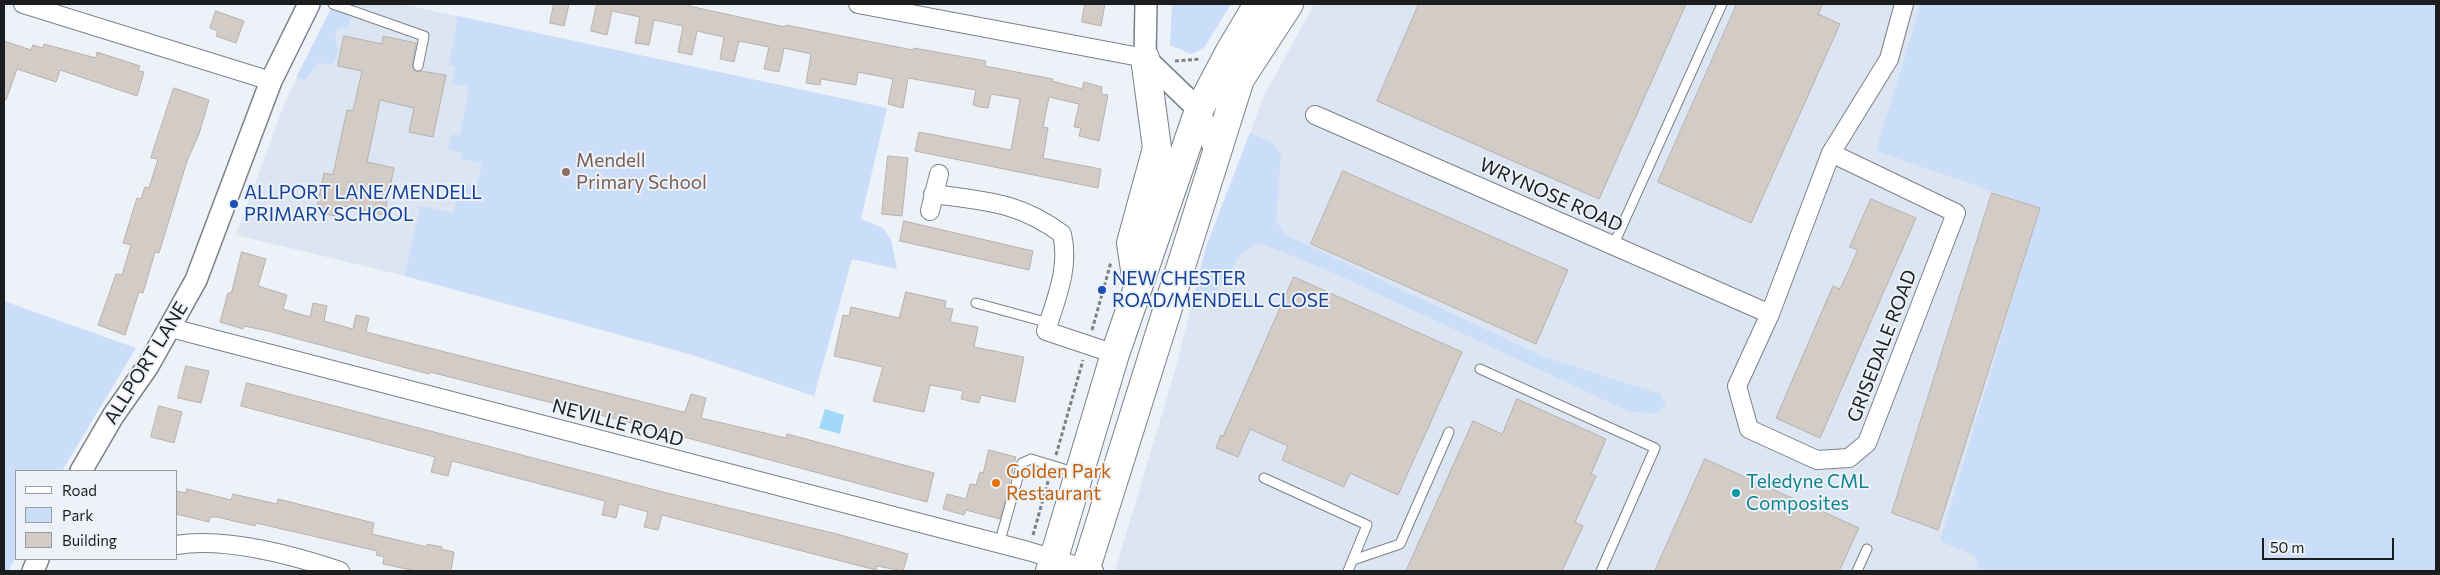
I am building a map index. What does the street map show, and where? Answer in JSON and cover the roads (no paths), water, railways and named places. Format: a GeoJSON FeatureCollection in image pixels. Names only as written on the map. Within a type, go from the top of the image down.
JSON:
{"type":"FeatureCollection","features":[{"type":"Feature","properties":{"kind":"highway"},"geometry":{"type":"LineString","coordinates":[[1052,565],[1115,354],[1199,110],[1229,53],[1258,4]]}},
{"type":"Feature","properties":{"kind":"highway"},"geometry":{"type":"LineString","coordinates":[[1087,571],[1240,79],[1290,4]]}},
{"type":"Feature","properties":{"kind":"highway"},"geometry":{"type":"LineString","coordinates":[[1138,287],[1131,243],[1157,148],[1145,58]]}},
{"type":"Feature","properties":{"kind":"highway"},"geometry":{"type":"LineString","coordinates":[[1153,124],[1199,110],[1240,79]]}},
{"type":"Feature","properties":{"kind":"street","name":"ALLPORT LANE"},"geometry":{"type":"LineString","coordinates":[[82,470],[113,416],[148,366],[171,328],[196,280],[271,81],[309,4]]}},
{"type":"Feature","properties":{"kind":"street"},"geometry":{"type":"LineString","coordinates":[[858,4],[1145,58],[1199,110],[1216,153]]}},
{"type":"Feature","properties":{"kind":"street"},"geometry":{"type":"LineString","coordinates":[[1145,58],[1146,4]]}},
{"type":"Feature","properties":{"kind":"street"},"geometry":{"type":"LineString","coordinates":[[1770,314],[1832,153],[1889,59],[1904,4]]}},
{"type":"Feature","properties":{"kind":"street"},"geometry":{"type":"LineString","coordinates":[[31,5],[271,81]]}},
{"type":"Feature","properties":{"kind":"street","name":"WRYNOSE ROAD"},"geometry":{"type":"LineString","coordinates":[[1316,115],[1770,314]]}},
{"type":"Feature","properties":{"kind":"street","name":"GRISEDALE ROAD"},"geometry":{"type":"LineString","coordinates":[[1770,314],[1737,386],[1749,429],[1817,460],[1849,458],[1867,443],[1956,213],[1832,153]]}},
{"type":"Feature","properties":{"kind":"street"},"geometry":{"type":"LineString","coordinates":[[938,174],[932,203],[1007,204],[1044,221],[1062,234],[1066,248],[1065,267],[1046,331],[1115,354]]}},
{"type":"Feature","properties":{"kind":"street","name":"NEVILLE ROAD"},"geometry":{"type":"LineString","coordinates":[[171,328],[998,544],[1052,565],[1087,571]]}},
{"type":"Feature","properties":{"kind":"street"},"geometry":{"type":"LineString","coordinates":[[178,545],[192,542],[227,544],[340,571]]}},
{"type":"Feature","properties":{"kind":"lane"},"geometry":{"type":"LineString","coordinates":[[333,4],[424,36],[418,66]]}},
{"type":"Feature","properties":{"kind":"lane"},"geometry":{"type":"LineString","coordinates":[[1613,246],[1722,4]]}},
{"type":"Feature","properties":{"kind":"lane"},"geometry":{"type":"LineString","coordinates":[[976,303],[1049,323]]}},
{"type":"Feature","properties":{"kind":"lane"},"geometry":{"type":"LineString","coordinates":[[1480,369],[1655,448],[1601,571]]}},
{"type":"Feature","properties":{"kind":"lane"},"geometry":{"type":"LineString","coordinates":[[1353,560],[1400,544],[1449,432]]}},
{"type":"Feature","properties":{"kind":"lane"},"geometry":{"type":"LineString","coordinates":[[998,544],[1022,463],[1031,459],[1078,473]]}},
{"type":"Feature","properties":{"kind":"lane"},"geometry":{"type":"LineString","coordinates":[[1264,478],[1367,525],[1348,571]]}},
{"type":"Feature","properties":{"kind":"lane"},"geometry":{"type":"LineString","coordinates":[[1857,571],[1867,549]]}},
{"type":"Feature","properties":{"kind":"place","name":"Mendell Primary School"},"geometry":{"type":"Point","coordinates":[566,172]}},
{"type":"Feature","properties":{"kind":"place","name":"ALLPORT LANE/MENDELL PRIMARY SCHOOL"},"geometry":{"type":"Point","coordinates":[234,204]}},
{"type":"Feature","properties":{"kind":"place","name":"NEW CHESTER ROAD/MENDELL CLOSE"},"geometry":{"type":"Point","coordinates":[1102,290]}},
{"type":"Feature","properties":{"kind":"place","name":"Golden Park Restaurant"},"geometry":{"type":"Point","coordinates":[996,483]}},
{"type":"Feature","properties":{"kind":"place","name":"Teledyne CML Composites"},"geometry":{"type":"Point","coordinates":[1736,493]}}]}
